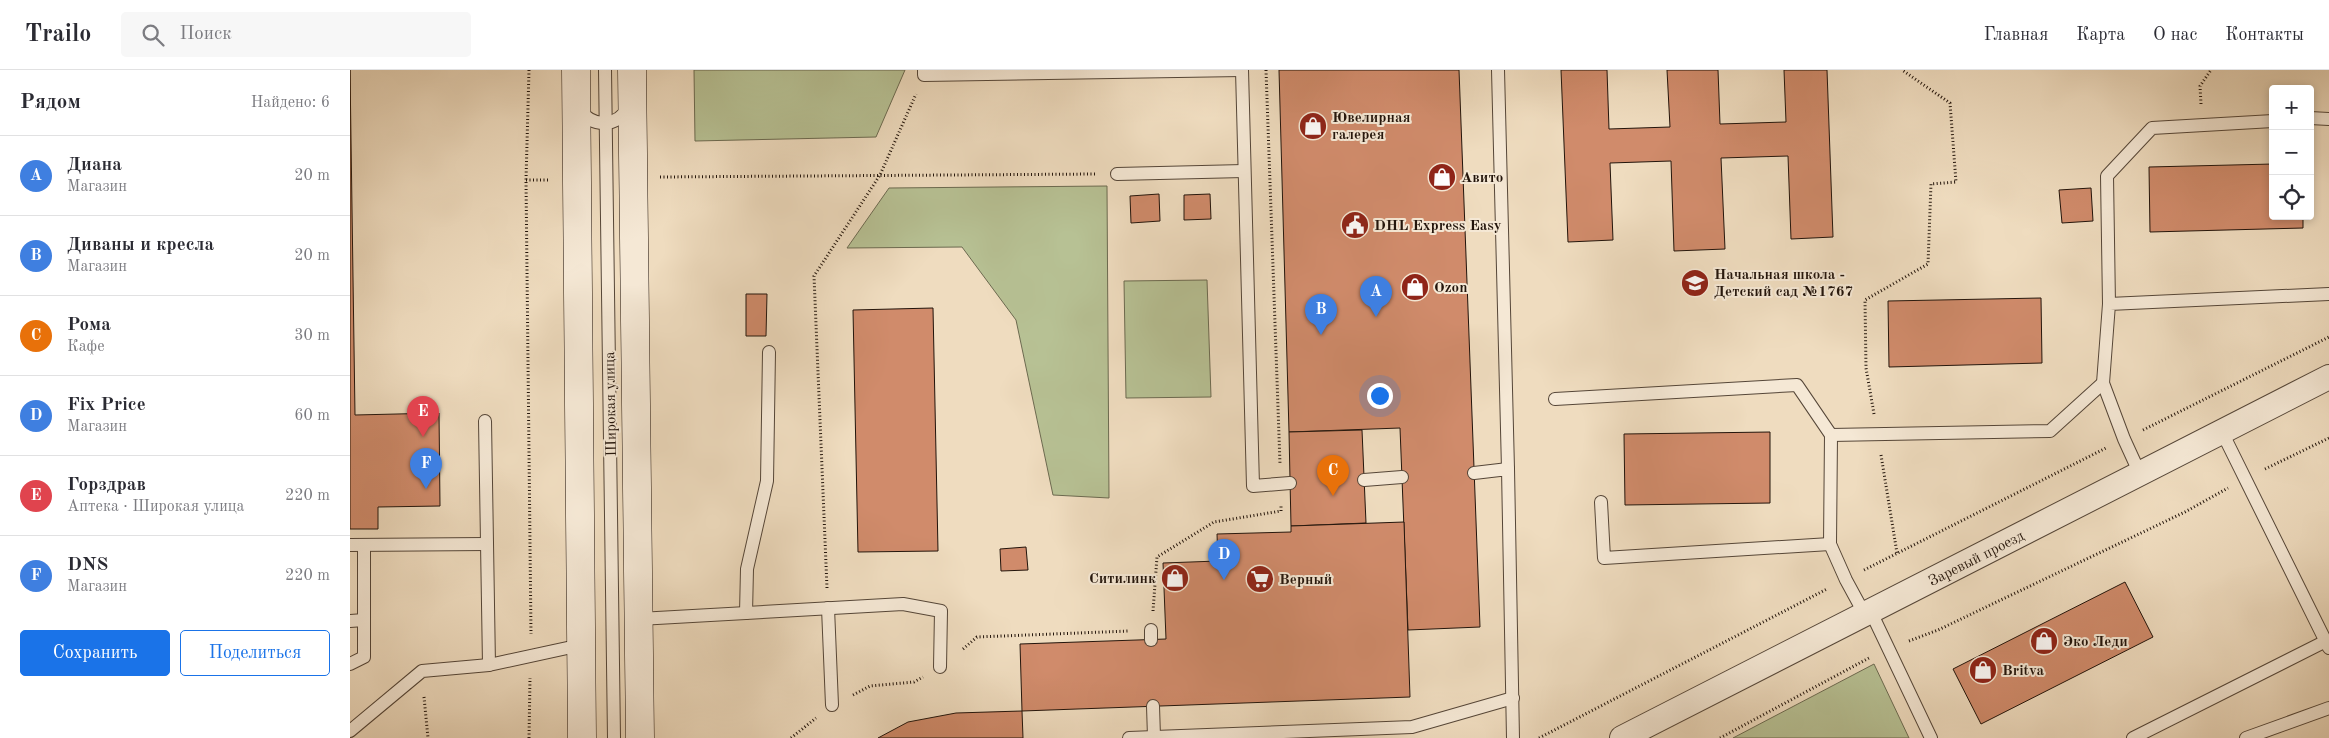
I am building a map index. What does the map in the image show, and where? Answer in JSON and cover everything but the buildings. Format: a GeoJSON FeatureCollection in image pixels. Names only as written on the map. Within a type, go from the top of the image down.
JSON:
{"type":"FeatureCollection","features":[{"type":"Feature","properties":{"kind":"main road","name":"Широкая улица"},"geometry":{"type":"LineString","coordinates":[[576,70],[582,738]]}},
{"type":"Feature","properties":{"kind":"main road","name":"Широкая улица"},"geometry":{"type":"LineString","coordinates":[[632,83],[640,738]]}},
{"type":"Feature","properties":{"kind":"street","name":"Заревый проезд"},"geometry":{"type":"LineString","coordinates":[[1622,738],[2329,377]]}},
{"type":"Feature","properties":{"kind":"lane","name":"Широкая улица"},"geometry":{"type":"LineString","coordinates":[[605,70],[614,738]]}},
{"type":"Feature","properties":{"kind":"lane"},"geometry":{"type":"LineString","coordinates":[[924,73],[1242,70],[1252,486],[1285,484]]}},
{"type":"Feature","properties":{"kind":"lane"},"geometry":{"type":"LineString","coordinates":[[1498,70],[1513,738]]}},
{"type":"Feature","properties":{"kind":"lane"},"geometry":{"type":"LineString","coordinates":[[576,97],[578,107],[584,116],[594,122],[606,124],[615,122],[624,116],[630,106],[632,83]]}},
{"type":"Feature","properties":{"kind":"lane"},"geometry":{"type":"LineString","coordinates":[[2314,118],[2329,119]]}},
{"type":"Feature","properties":{"kind":"lane"},"geometry":{"type":"LineString","coordinates":[[2140,474],[2124,439],[2103,383],[2109,304],[2108,176],[2152,128],[2269,120]]}},
{"type":"Feature","properties":{"kind":"lane"},"geometry":{"type":"LineString","coordinates":[[1117,174],[1244,170]]}},
{"type":"Feature","properties":{"kind":"lane"},"geometry":{"type":"LineString","coordinates":[[2109,304],[2329,294]]}},
{"type":"Feature","properties":{"kind":"lane"},"geometry":{"type":"LineString","coordinates":[[746,613],[747,569],[767,480],[769,352]]}},
{"type":"Feature","properties":{"kind":"lane"},"geometry":{"type":"LineString","coordinates":[[1831,435],[2050,431],[2103,383]]}},
{"type":"Feature","properties":{"kind":"lane"},"geometry":{"type":"LineString","coordinates":[[1555,400],[1797,385],[1831,435],[1830,544],[1846,580],[1888,648],[1931,738]]}},
{"type":"Feature","properties":{"kind":"lane"},"geometry":{"type":"LineString","coordinates":[[485,421],[489,665]]}},
{"type":"Feature","properties":{"kind":"lane"},"geometry":{"type":"LineString","coordinates":[[2133,738],[2327,644],[2222,432]]}},
{"type":"Feature","properties":{"kind":"lane"},"geometry":{"type":"LineString","coordinates":[[1474,472],[1508,469]]}},
{"type":"Feature","properties":{"kind":"lane"},"geometry":{"type":"LineString","coordinates":[[1364,480],[1402,477]]}},
{"type":"Feature","properties":{"kind":"lane"},"geometry":{"type":"LineString","coordinates":[[1601,502],[1604,558],[1830,544]]}},
{"type":"Feature","properties":{"kind":"lane"},"geometry":{"type":"LineString","coordinates":[[350,546],[487,544]]}},
{"type":"Feature","properties":{"kind":"lane"},"geometry":{"type":"LineString","coordinates":[[350,664],[364,657],[364,545]]}},
{"type":"Feature","properties":{"kind":"lane"},"geometry":{"type":"LineString","coordinates":[[639,619],[904,604],[941,611],[940,667]]}},
{"type":"Feature","properties":{"kind":"lane"},"geometry":{"type":"LineString","coordinates":[[828,608],[832,705]]}},
{"type":"Feature","properties":{"kind":"lane"},"geometry":{"type":"LineString","coordinates":[[350,621],[364,620]]}},
{"type":"Feature","properties":{"kind":"lane"},"geometry":{"type":"LineString","coordinates":[[350,731],[422,671],[489,665],[580,645]]}},
{"type":"Feature","properties":{"kind":"lane"},"geometry":{"type":"LineString","coordinates":[[1129,738],[1412,727],[1513,698]]}},
{"type":"Feature","properties":{"kind":"lane"},"geometry":{"type":"LineString","coordinates":[[1153,706],[1154,737]]}},
{"type":"Feature","properties":{"kind":"lane"},"geometry":{"type":"LineString","coordinates":[[2246,738],[2329,708]]}},
{"type":"Feature","properties":{"kind":"path"},"geometry":{"type":"LineString","coordinates":[[529,70],[526,180],[531,656],[529,738]]}},
{"type":"Feature","properties":{"kind":"path"},"geometry":{"type":"LineString","coordinates":[[977,637],[1151,635],[1157,558],[1214,522],[1281,511],[1285,484],[1266,70]]}},
{"type":"Feature","properties":{"kind":"path"},"geometry":{"type":"LineString","coordinates":[[1897,553],[1866,368],[1865,300],[1928,264],[1931,184],[1956,182],[1950,102],[1902,70]]}},
{"type":"Feature","properties":{"kind":"path"},"geometry":{"type":"LineString","coordinates":[[2203,125],[2200,86],[2211,70]]}},
{"type":"Feature","properties":{"kind":"path"},"geometry":{"type":"LineString","coordinates":[[828,608],[814,276],[880,175],[924,73]]}},
{"type":"Feature","properties":{"kind":"path"},"geometry":{"type":"LineString","coordinates":[[659,177],[1117,174]]}},
{"type":"Feature","properties":{"kind":"path"},"geometry":{"type":"LineString","coordinates":[[526,180],[554,180]]}},
{"type":"Feature","properties":{"kind":"path"},"geometry":{"type":"LineString","coordinates":[[1539,738],[1897,553],[2329,337]]}},
{"type":"Feature","properties":{"kind":"path"},"geometry":{"type":"LineString","coordinates":[[1720,738],[1888,648],[1947,626],[2185,512],[2245,479],[2329,438]]}},
{"type":"Feature","properties":{"kind":"path"},"geometry":{"type":"LineString","coordinates":[[422,671],[428,738]]}},
{"type":"Feature","properties":{"kind":"path"},"geometry":{"type":"LineString","coordinates":[[870,686],[914,682]]}},
{"type":"Feature","properties":{"kind":"green space"},"geometry":{"type":"Polygon","coordinates":[[[694,70],[905,70],[876,137],[695,141],[694,70]]]}},
{"type":"Feature","properties":{"kind":"green space"},"geometry":{"type":"Polygon","coordinates":[[[1107,186],[1109,498],[1053,495],[1016,320],[962,247],[847,248],[889,188],[1107,186]]]}},
{"type":"Feature","properties":{"kind":"green space"},"geometry":{"type":"Polygon","coordinates":[[[1207,280],[1211,397],[1126,398],[1124,281],[1207,280]]]}},
{"type":"Feature","properties":{"kind":"green space"},"geometry":{"type":"Polygon","coordinates":[[[1874,664],[1909,738],[1733,738],[1874,664]]]}},
{"type":"Feature","properties":{"kind":"place","name":"Ювелирная галерея"},"geometry":{"type":"Point","coordinates":[1313,126]}},
{"type":"Feature","properties":{"kind":"place","name":"Авито"},"geometry":{"type":"Point","coordinates":[1442,177]}},
{"type":"Feature","properties":{"kind":"place","name":"DHL Express Easy"},"geometry":{"type":"Point","coordinates":[1355,225]}},
{"type":"Feature","properties":{"kind":"place","name":"Начальная школа - Детский сад №1767"},"geometry":{"type":"Point","coordinates":[1695,283]}},
{"type":"Feature","properties":{"kind":"place","name":"Ozon"},"geometry":{"type":"Point","coordinates":[1415,287]}},
{"type":"Feature","properties":{"kind":"place","name":"Диана"},"geometry":{"type":"Point","coordinates":[1376,317]}},
{"type":"Feature","properties":{"kind":"place","name":"Диваны и кресла"},"geometry":{"type":"Point","coordinates":[1321,335]}},
{"type":"Feature","properties":{"kind":"place","name":"Горздрав"},"geometry":{"type":"Point","coordinates":[423,437]}},
{"type":"Feature","properties":{"kind":"place","name":"DNS"},"geometry":{"type":"Point","coordinates":[426,489]}},
{"type":"Feature","properties":{"kind":"place","name":"Рома"},"geometry":{"type":"Point","coordinates":[1333,496]}},
{"type":"Feature","properties":{"kind":"place","name":"Ситилинк"},"geometry":{"type":"Point","coordinates":[1175,578]}},
{"type":"Feature","properties":{"kind":"place","name":"Верный"},"geometry":{"type":"Point","coordinates":[1260,579]}},
{"type":"Feature","properties":{"kind":"place","name":"Fix Price"},"geometry":{"type":"Point","coordinates":[1224,580]}},
{"type":"Feature","properties":{"kind":"place","name":"Эко Леди"},"geometry":{"type":"Point","coordinates":[2044,641]}},
{"type":"Feature","properties":{"kind":"place","name":"Britva"},"geometry":{"type":"Point","coordinates":[1983,670]}}]}
